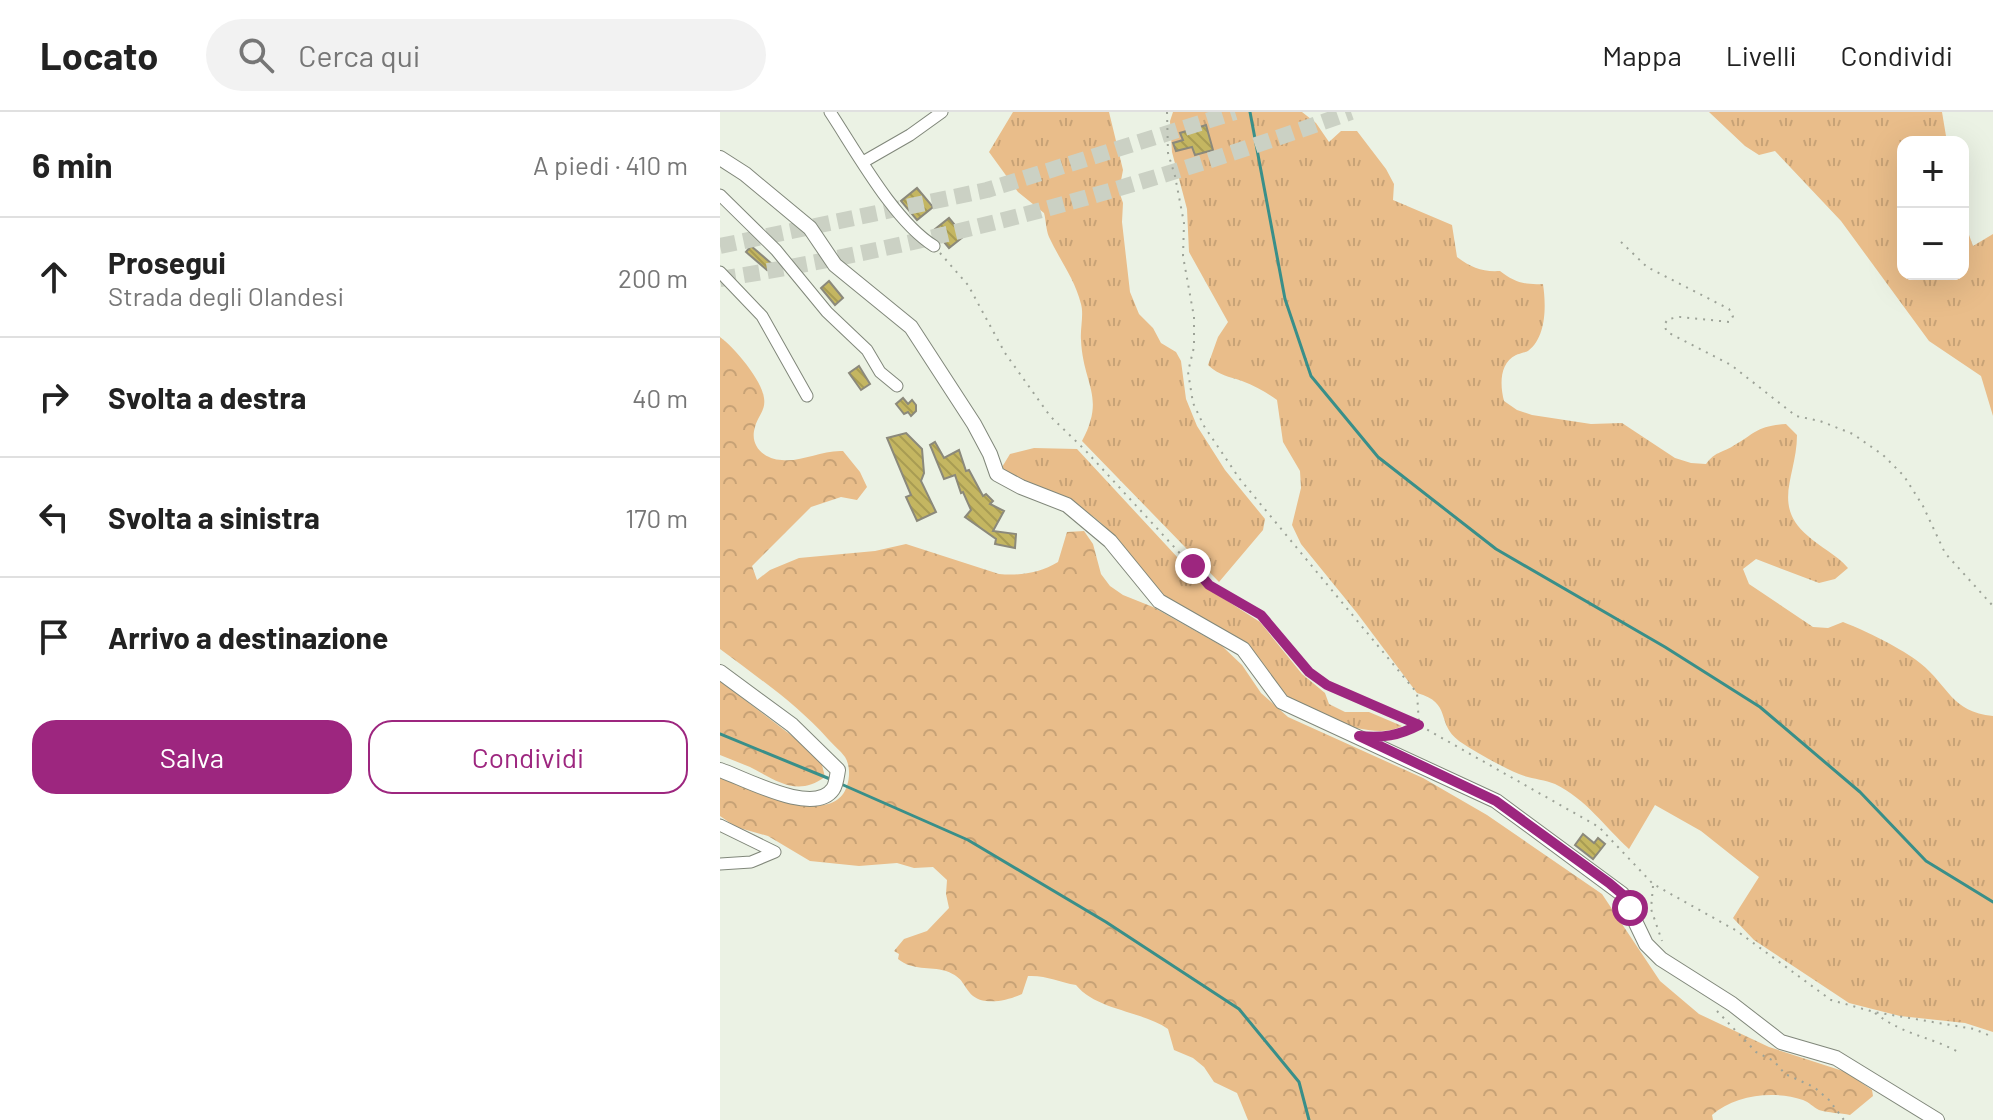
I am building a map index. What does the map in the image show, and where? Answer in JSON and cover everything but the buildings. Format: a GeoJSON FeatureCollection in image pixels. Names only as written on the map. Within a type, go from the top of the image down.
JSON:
{"type":"FeatureCollection","features":[{"type":"Feature","properties":{"kind":"main road"},"geometry":{"type":"LineString","coordinates":[[720,158],[745,174],[810,228],[835,265],[911,327],[974,424],[997,474],[1067,505],[1110,541],[1159,601],[1243,649],[1282,702],[1496,801],[1622,894],[1646,944],[1661,959],[1732,1004],[1781,1042],[1836,1058],[1937,1120]]}},
{"type":"Feature","properties":{"kind":"main road"},"geometry":{"type":"LineString","coordinates":[[720,672],[792,725],[838,770],[833,789],[821,798],[794,799],[720,770]]}},
{"type":"Feature","properties":{"kind":"street"},"geometry":{"type":"LineString","coordinates":[[830,112],[918,236],[934,246]]}},
{"type":"Feature","properties":{"kind":"street"},"geometry":{"type":"LineString","coordinates":[[863,162],[942,112]]}},
{"type":"Feature","properties":{"kind":"street"},"geometry":{"type":"LineString","coordinates":[[720,195],[776,250],[827,312],[867,350],[880,372],[897,386]]}},
{"type":"Feature","properties":{"kind":"street"},"geometry":{"type":"LineString","coordinates":[[720,272],[762,316],[807,396]]}},
{"type":"Feature","properties":{"kind":"street"},"geometry":{"type":"LineString","coordinates":[[720,825],[775,852],[751,862],[720,864]]}},
{"type":"Feature","properties":{"kind":"path"},"geometry":{"type":"LineString","coordinates":[[1167,112],[1168,153],[1184,223],[1183,256],[1194,317],[1194,347],[1188,372],[1193,403],[1204,426],[1239,478],[1417,693],[1419,725]]}},
{"type":"Feature","properties":{"kind":"path"},"geometry":{"type":"LineString","coordinates":[[1621,242],[1647,267],[1729,309],[1733,316],[1730,322],[1680,317],[1668,319],[1664,325],[1667,332],[1731,365],[1796,416],[1820,421],[1853,434],[1883,455],[1904,476],[1923,506],[1945,553],[1993,606]]}},
{"type":"Feature","properties":{"kind":"path"},"geometry":{"type":"LineString","coordinates":[[934,246],[968,285],[1005,353],[1050,416],[1209,585],[1261,615],[1309,672],[1327,685],[1419,725],[1599,827],[1653,884],[1737,931],[1831,1000],[1874,1012],[1974,1029],[1993,1037]]}},
{"type":"Feature","properties":{"kind":"path"},"geometry":{"type":"LineString","coordinates":[[1383,738],[1399,735],[1419,725]]}},
{"type":"Feature","properties":{"kind":"path"},"geometry":{"type":"LineString","coordinates":[[1653,884],[1651,909],[1663,943]]}},
{"type":"Feature","properties":{"kind":"path"},"geometry":{"type":"LineString","coordinates":[[1716,1009],[1756,1052],[1774,1061],[1785,1074],[1814,1087],[1844,1120]]}},
{"type":"Feature","properties":{"kind":"path"},"geometry":{"type":"LineString","coordinates":[[1874,1012],[1908,1034],[1947,1045],[1960,1053]]}},
{"type":"Feature","properties":{"kind":"green space"},"geometry":{"type":"Polygon","coordinates":[[[1013,112],[1109,112],[1123,170],[1119,191],[1123,203],[1122,222],[1130,292],[1139,314],[1153,328],[1161,343],[1176,352],[1181,361],[1186,399],[1197,426],[1225,470],[1265,519],[1263,530],[1219,582],[1082,441],[1089,426],[1093,401],[1083,355],[1082,308],[1078,295],[1049,237],[1044,213],[1018,192],[989,152],[1013,112]]]}},
{"type":"Feature","properties":{"kind":"green space"},"geometry":{"type":"Polygon","coordinates":[[[1173,112],[1302,112],[1316,123],[1329,142],[1341,131],[1357,131],[1394,184],[1393,200],[1452,225],[1457,257],[1477,268],[1500,271],[1520,282],[1543,284],[1545,310],[1539,337],[1528,351],[1506,363],[1502,375],[1504,401],[1517,410],[1591,424],[1622,423],[1675,458],[1691,463],[1706,464],[1716,455],[1768,426],[1786,424],[1797,435],[1788,501],[1791,513],[1808,536],[1848,568],[1835,579],[1819,583],[1756,559],[1743,569],[1749,584],[1813,627],[1828,628],[1843,622],[1894,646],[1920,663],[1959,704],[1979,714],[1993,716],[1993,1032],[1965,1023],[1900,1016],[1849,1003],[1754,940],[1733,918],[1759,877],[1701,831],[1655,805],[1629,849],[1586,805],[1566,790],[1504,767],[1466,746],[1452,734],[1440,708],[1428,697],[1417,693],[1301,544],[1292,525],[1301,488],[1300,471],[1283,442],[1277,400],[1251,385],[1220,374],[1208,365],[1218,337],[1228,322],[1189,252],[1187,209],[1172,152],[1170,121],[1173,112]]]}},
{"type":"Feature","properties":{"kind":"green space"},"geometry":{"type":"Polygon","coordinates":[[[1709,112],[1942,112],[1946,136],[1897,136],[1897,280],[1969,280],[1969,235],[1973,246],[1993,234],[1993,416],[1981,376],[1929,341],[1841,221],[1775,151],[1759,155],[1709,112]]]}},
{"type":"Feature","properties":{"kind":"green space"},"geometry":{"type":"Polygon","coordinates":[[[720,337],[746,364],[762,391],[764,406],[756,423],[756,446],[769,457],[790,460],[843,451],[860,472],[867,487],[857,500],[841,497],[811,507],[752,566],[757,580],[770,570],[799,558],[875,551],[906,544],[999,574],[1030,573],[1058,562],[1067,532],[1084,531],[1093,544],[1101,574],[1110,586],[1222,646],[1242,665],[1261,693],[1288,717],[1423,778],[1487,815],[1602,894],[1660,981],[1699,1014],[1769,1047],[1846,1072],[1872,1090],[1873,1096],[1850,1115],[1819,1110],[1791,1097],[1767,1095],[1743,1099],[1721,1108],[1712,1115],[1713,1120],[1248,1120],[1237,1093],[1214,1082],[1193,1058],[1174,1050],[1168,1029],[1095,1000],[1076,985],[1028,976],[1022,994],[1004,1000],[984,1001],[973,996],[960,979],[946,971],[904,963],[894,951],[904,939],[927,931],[949,908],[947,880],[933,867],[914,868],[897,863],[859,866],[810,861],[768,836],[736,827],[720,816],[720,775],[788,802],[825,805],[838,799],[847,786],[849,775],[845,757],[816,726],[720,649],[720,337]]]}},
{"type":"Feature","properties":{"kind":"green space"},"geometry":{"type":"Polygon","coordinates":[[[1034,448],[1077,449],[1204,586],[1260,622],[1302,674],[1325,693],[1329,704],[1345,712],[1369,712],[1402,726],[1376,731],[1360,729],[1327,719],[1287,699],[1256,662],[1161,595],[1099,521],[1067,500],[999,472],[1010,454],[1034,448]]]}},
{"type":"Feature","properties":{"kind":"green space"},"geometry":{"type":"Polygon","coordinates":[[[720,681],[804,745],[821,761],[825,777],[805,786],[787,785],[720,755],[720,681]]]}},
{"type":"Feature","properties":{"kind":"waterway"},"geometry":{"type":"LineString","coordinates":[[1250,112],[1285,299],[1311,376],[1378,457],[1496,549],[1665,647],[1760,707],[1860,792],[1926,861],[1993,902]]}},
{"type":"Feature","properties":{"kind":"waterway"},"geometry":{"type":"LineString","coordinates":[[720,734],[830,779]]}},
{"type":"Feature","properties":{"kind":"waterway"},"geometry":{"type":"LineString","coordinates":[[841,784],[968,840],[1106,922],[1239,1009],[1299,1082],[1309,1120]]}},
{"type":"Feature","properties":{"kind":"tunnel"},"geometry":{"type":"LineString","coordinates":[[720,246],[987,190],[1235,112]]}},
{"type":"Feature","properties":{"kind":"tunnel"},"geometry":{"type":"LineString","coordinates":[[720,279],[961,231],[1196,165],[1351,112]]}},
{"type":"Feature","properties":{"kind":"route"},"geometry":{"type":"LineString","coordinates":[[1193,566],[1209,585],[1261,615],[1309,672],[1327,685],[1419,725],[1399,735],[1383,738],[1359,736],[1496,801],[1609,883],[1622,894],[1630,908]]}}]}
